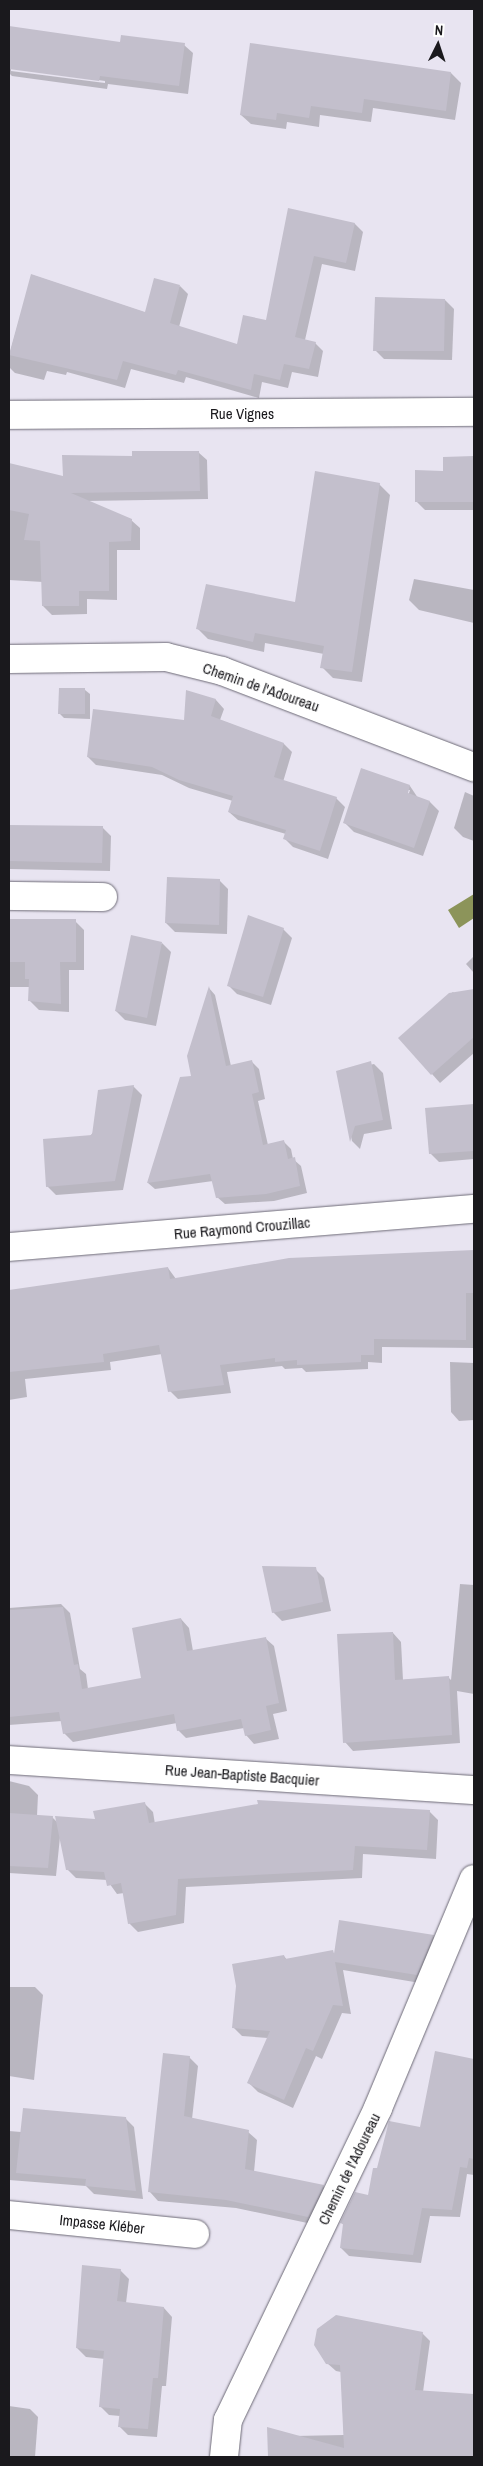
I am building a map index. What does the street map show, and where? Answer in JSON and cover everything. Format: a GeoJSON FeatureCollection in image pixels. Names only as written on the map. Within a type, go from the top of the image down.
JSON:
{"type":"FeatureCollection","features":[{"type":"Feature","properties":{"kind":"street","name":"Rue Vignes"},"geometry":{"type":"LineString","coordinates":[[9,415],[474,412]]}},
{"type":"Feature","properties":{"kind":"street","name":"Chemin de l'Adoureau"},"geometry":{"type":"LineString","coordinates":[[9,659],[166,657],[222,671],[474,767]]}},
{"type":"Feature","properties":{"kind":"street"},"geometry":{"type":"LineString","coordinates":[[9,896],[103,897]]}},
{"type":"Feature","properties":{"kind":"street","name":"Rue Raymond Crouzillac"},"geometry":{"type":"LineString","coordinates":[[9,1247],[474,1209]]}},
{"type":"Feature","properties":{"kind":"street","name":"Rue Jean-Baptiste Bacquier"},"geometry":{"type":"LineString","coordinates":[[9,1760],[474,1790]]}},
{"type":"Feature","properties":{"kind":"street","name":"Chemin de l'Adoureau"},"geometry":{"type":"LineString","coordinates":[[224,2457],[228,2420],[378,2108],[474,1878]]}},
{"type":"Feature","properties":{"kind":"street","name":"Impasse Kléber"},"geometry":{"type":"LineString","coordinates":[[9,2215],[195,2234]]}},
{"type":"Feature","properties":{"kind":"shaded area"},"geometry":{"type":"Polygon","coordinates":[[[474,894],[474,918],[459,928],[448,910],[474,894]]]}},
{"type":"Feature","properties":{"kind":"building"},"geometry":{"type":"Polygon","coordinates":[[[9,26],[120,42],[121,35],[185,43],[179,86],[100,76],[99,81],[9,69],[9,26]]]}},
{"type":"Feature","properties":{"kind":"building"},"geometry":{"type":"Polygon","coordinates":[[[250,43],[451,72],[446,111],[364,99],[362,113],[311,106],[309,118],[277,113],[276,120],[240,115],[250,43]]]}},
{"type":"Feature","properties":{"kind":"building"},"geometry":{"type":"Polygon","coordinates":[[[288,208],[355,223],[346,263],[314,256],[295,337],[316,342],[309,369],[284,364],[280,380],[254,374],[251,390],[178,370],[176,375],[123,361],[117,380],[9,355],[31,274],[145,312],[154,278],[180,285],[170,323],[237,344],[243,315],[266,320],[288,208]]]}},
{"type":"Feature","properties":{"kind":"building"},"geometry":{"type":"Polygon","coordinates":[[[375,297],[445,299],[444,351],[373,351],[375,297]]]}},
{"type":"Feature","properties":{"kind":"building"},"geometry":{"type":"Polygon","coordinates":[[[132,451],[199,451],[200,491],[71,493],[132,519],[131,541],[109,542],[109,591],[79,591],[79,606],[42,606],[40,541],[24,540],[29,514],[9,510],[9,463],[63,476],[62,455],[132,456],[132,451]]]}},
{"type":"Feature","properties":{"kind":"building"},"geometry":{"type":"Polygon","coordinates":[[[474,456],[474,502],[415,502],[415,470],[443,471],[443,457],[474,456]]]}},
{"type":"Feature","properties":{"kind":"building"},"geometry":{"type":"Polygon","coordinates":[[[315,471],[380,483],[352,672],[320,668],[324,646],[255,633],[253,642],[196,629],[206,584],[295,602],[315,471]]]}},
{"type":"Feature","properties":{"kind":"building"},"geometry":{"type":"Polygon","coordinates":[[[59,688],[85,688],[85,714],[58,714],[59,688]]]}},
{"type":"Feature","properties":{"kind":"building"},"geometry":{"type":"Polygon","coordinates":[[[186,690],[216,699],[211,716],[284,743],[274,777],[337,797],[320,851],[283,839],[286,830],[228,812],[233,796],[179,780],[152,767],[87,757],[93,709],[184,720],[186,690]]]}},
{"type":"Feature","properties":{"kind":"building"},"geometry":{"type":"Polygon","coordinates":[[[361,768],[410,785],[408,793],[430,801],[414,848],[343,823],[361,768]]]}},
{"type":"Feature","properties":{"kind":"building"},"geometry":{"type":"Polygon","coordinates":[[[9,825],[103,826],[102,863],[9,861],[9,825]]]}},
{"type":"Feature","properties":{"kind":"building"},"geometry":{"type":"Polygon","coordinates":[[[167,877],[220,879],[219,925],[165,923],[167,877]]]}},
{"type":"Feature","properties":{"kind":"building"},"geometry":{"type":"Polygon","coordinates":[[[248,915],[284,928],[263,997],[227,986],[248,915]]]}},
{"type":"Feature","properties":{"kind":"building"},"geometry":{"type":"Polygon","coordinates":[[[9,919],[76,919],[76,962],[60,962],[61,1004],[28,1001],[29,979],[25,979],[25,962],[9,962],[9,919]]]}},
{"type":"Feature","properties":{"kind":"building"},"geometry":{"type":"Polygon","coordinates":[[[131,935],[162,942],[147,1018],[115,1011],[131,935]]]}},
{"type":"Feature","properties":{"kind":"building"},"geometry":{"type":"Polygon","coordinates":[[[209,986],[226,1066],[252,1060],[259,1092],[252,1094],[263,1145],[284,1140],[288,1159],[295,1157],[300,1186],[266,1194],[216,1198],[210,1174],[147,1183],[180,1077],[191,1076],[187,1056],[209,986]]]}},
{"type":"Feature","properties":{"kind":"building"},"geometry":{"type":"Polygon","coordinates":[[[474,989],[474,1037],[431,1075],[398,1038],[449,993],[474,989]]]}},
{"type":"Feature","properties":{"kind":"building"},"geometry":{"type":"Polygon","coordinates":[[[371,1061],[383,1120],[355,1126],[350,1142],[336,1071],[371,1061]]]}},
{"type":"Feature","properties":{"kind":"building"},"geometry":{"type":"Polygon","coordinates":[[[134,1085],[115,1181],[46,1187],[43,1139],[92,1135],[98,1090],[134,1085]]]}},
{"type":"Feature","properties":{"kind":"building"},"geometry":{"type":"Polygon","coordinates":[[[474,1104],[474,1151],[429,1154],[425,1108],[474,1104]]]}},
{"type":"Feature","properties":{"kind":"building"},"geometry":{"type":"Polygon","coordinates":[[[474,1250],[474,1293],[466,1293],[466,1340],[374,1339],[374,1355],[361,1355],[361,1362],[297,1365],[297,1360],[275,1362],[275,1358],[220,1365],[224,1385],[168,1392],[159,1345],[103,1354],[104,1362],[9,1372],[9,1290],[168,1267],[170,1279],[289,1258],[474,1250]]]}},
{"type":"Feature","properties":{"kind":"building"},"geometry":{"type":"Polygon","coordinates":[[[262,1566],[316,1567],[323,1602],[272,1613],[262,1566]]]}},
{"type":"Feature","properties":{"kind":"building"},"geometry":{"type":"Polygon","coordinates":[[[63,1607],[74,1665],[78,1664],[82,1689],[141,1678],[132,1628],[181,1618],[187,1651],[266,1637],[279,1703],[266,1706],[271,1730],[245,1736],[241,1719],[177,1731],[174,1714],[63,1734],[59,1712],[9,1717],[9,1610],[63,1607]]]}},
{"type":"Feature","properties":{"kind":"building"},"geometry":{"type":"Polygon","coordinates":[[[393,1632],[395,1680],[449,1676],[452,1735],[343,1743],[337,1634],[393,1632]]]}},
{"type":"Feature","properties":{"kind":"building"},"geometry":{"type":"Polygon","coordinates":[[[257,1800],[430,1810],[427,1850],[355,1846],[353,1870],[178,1879],[176,1915],[128,1924],[121,1883],[107,1886],[104,1872],[66,1870],[55,1816],[95,1819],[93,1811],[145,1802],[149,1823],[258,1804],[257,1800]]]}},
{"type":"Feature","properties":{"kind":"building"},"geometry":{"type":"Polygon","coordinates":[[[9,1813],[53,1816],[48,1868],[9,1866],[9,1813]]]}},
{"type":"Feature","properties":{"kind":"building"},"geometry":{"type":"Polygon","coordinates":[[[339,1920],[434,1935],[417,1975],[335,1962],[343,2006],[333,2005],[313,2051],[306,2048],[284,2100],[247,2083],[270,2031],[232,2028],[236,1986],[232,1964],[284,1955],[285,1959],[333,1950],[334,1954],[339,1920]]]}},
{"type":"Feature","properties":{"kind":"building"},"geometry":{"type":"Polygon","coordinates":[[[435,2051],[474,2059],[474,2159],[469,2158],[467,2168],[460,2167],[452,2210],[422,2208],[413,2255],[340,2248],[343,2224],[340,2223],[355,2192],[368,2195],[373,2168],[377,2168],[389,2121],[420,2127],[435,2051]]]}},
{"type":"Feature","properties":{"kind":"building"},"geometry":{"type":"Polygon","coordinates":[[[163,2053],[190,2056],[184,2116],[249,2130],[245,2169],[324,2185],[308,2217],[226,2200],[148,2192],[163,2053]]]}},
{"type":"Feature","properties":{"kind":"building"},"geometry":{"type":"Polygon","coordinates":[[[23,2108],[126,2117],[136,2191],[85,2186],[86,2179],[16,2173],[23,2108]]]}},
{"type":"Feature","properties":{"kind":"building"},"geometry":{"type":"Polygon","coordinates":[[[82,2265],[121,2269],[117,2301],[164,2307],[158,2378],[153,2378],[148,2429],[118,2427],[120,2409],[99,2407],[104,2351],[76,2348],[82,2265]]]}},
{"type":"Feature","properties":{"kind":"building"},"geometry":{"type":"Polygon","coordinates":[[[336,2315],[423,2332],[415,2390],[474,2394],[474,2457],[268,2457],[267,2427],[344,2448],[340,2365],[326,2364],[314,2345],[317,2329],[336,2315]]]}}]}
